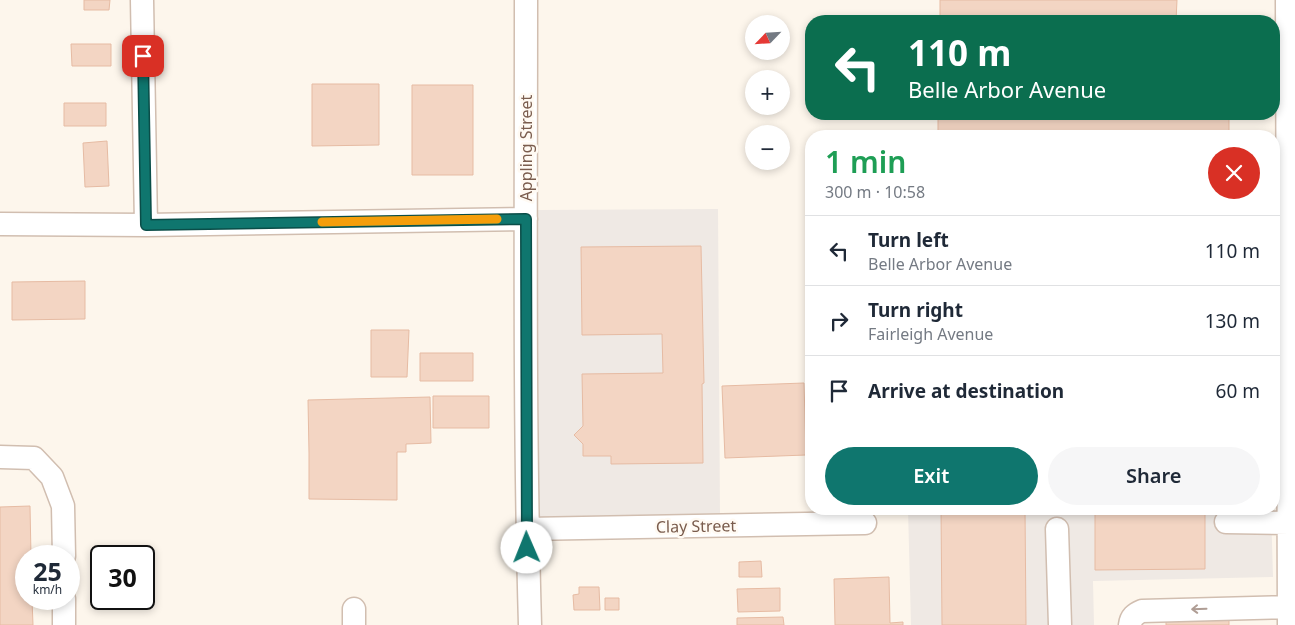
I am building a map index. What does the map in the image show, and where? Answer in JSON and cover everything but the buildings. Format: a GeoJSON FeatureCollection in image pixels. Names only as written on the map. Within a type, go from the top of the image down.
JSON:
{"type":"FeatureCollection","features":[{"type":"Feature","properties":{"kind":"street"},"geometry":{"type":"LineString","coordinates":[[142,0],[146,225]]}},
{"type":"Feature","properties":{"kind":"street","name":"Appling Street"},"geometry":{"type":"LineString","coordinates":[[526,0],[527,529],[530,625]]}},
{"type":"Feature","properties":{"kind":"street"},"geometry":{"type":"LineString","coordinates":[[1136,618],[1289,616],[1286,215],[1287,0]]}},
{"type":"Feature","properties":{"kind":"street"},"geometry":{"type":"LineString","coordinates":[[0,224],[146,225],[526,219]]}},
{"type":"Feature","properties":{"kind":"street"},"geometry":{"type":"LineString","coordinates":[[0,457],[34,458],[52,477],[63,506],[64,545]]}},
{"type":"Feature","properties":{"kind":"street"},"geometry":{"type":"LineString","coordinates":[[1226,522],[1289,523]]}},
{"type":"Feature","properties":{"kind":"street","name":"Clay Street"},"geometry":{"type":"LineString","coordinates":[[527,529],[866,523]]}},
{"type":"Feature","properties":{"kind":"street"},"geometry":{"type":"LineString","coordinates":[[1057,529],[1060,625]]}},
{"type":"Feature","properties":{"kind":"street"},"geometry":{"type":"LineString","coordinates":[[64,610],[64,625]]}},
{"type":"Feature","properties":{"kind":"shaded area"},"geometry":{"type":"Polygon","coordinates":[[[718,209],[720,516],[539,517],[537,210],[718,209]]]}},
{"type":"Feature","properties":{"kind":"shaded area"},"geometry":{"type":"Polygon","coordinates":[[[908,515],[1271,515],[1273,577],[1093,581],[1094,625],[911,625],[908,515]]]}},
{"type":"Feature","properties":{"kind":"slow traffic"},"geometry":{"type":"LineString","coordinates":[[322,222],[497,219]]}},
{"type":"Feature","properties":{"kind":"route"},"geometry":{"type":"LineString","coordinates":[[143,56],[146,225],[526,219],[527,548]]}}]}
